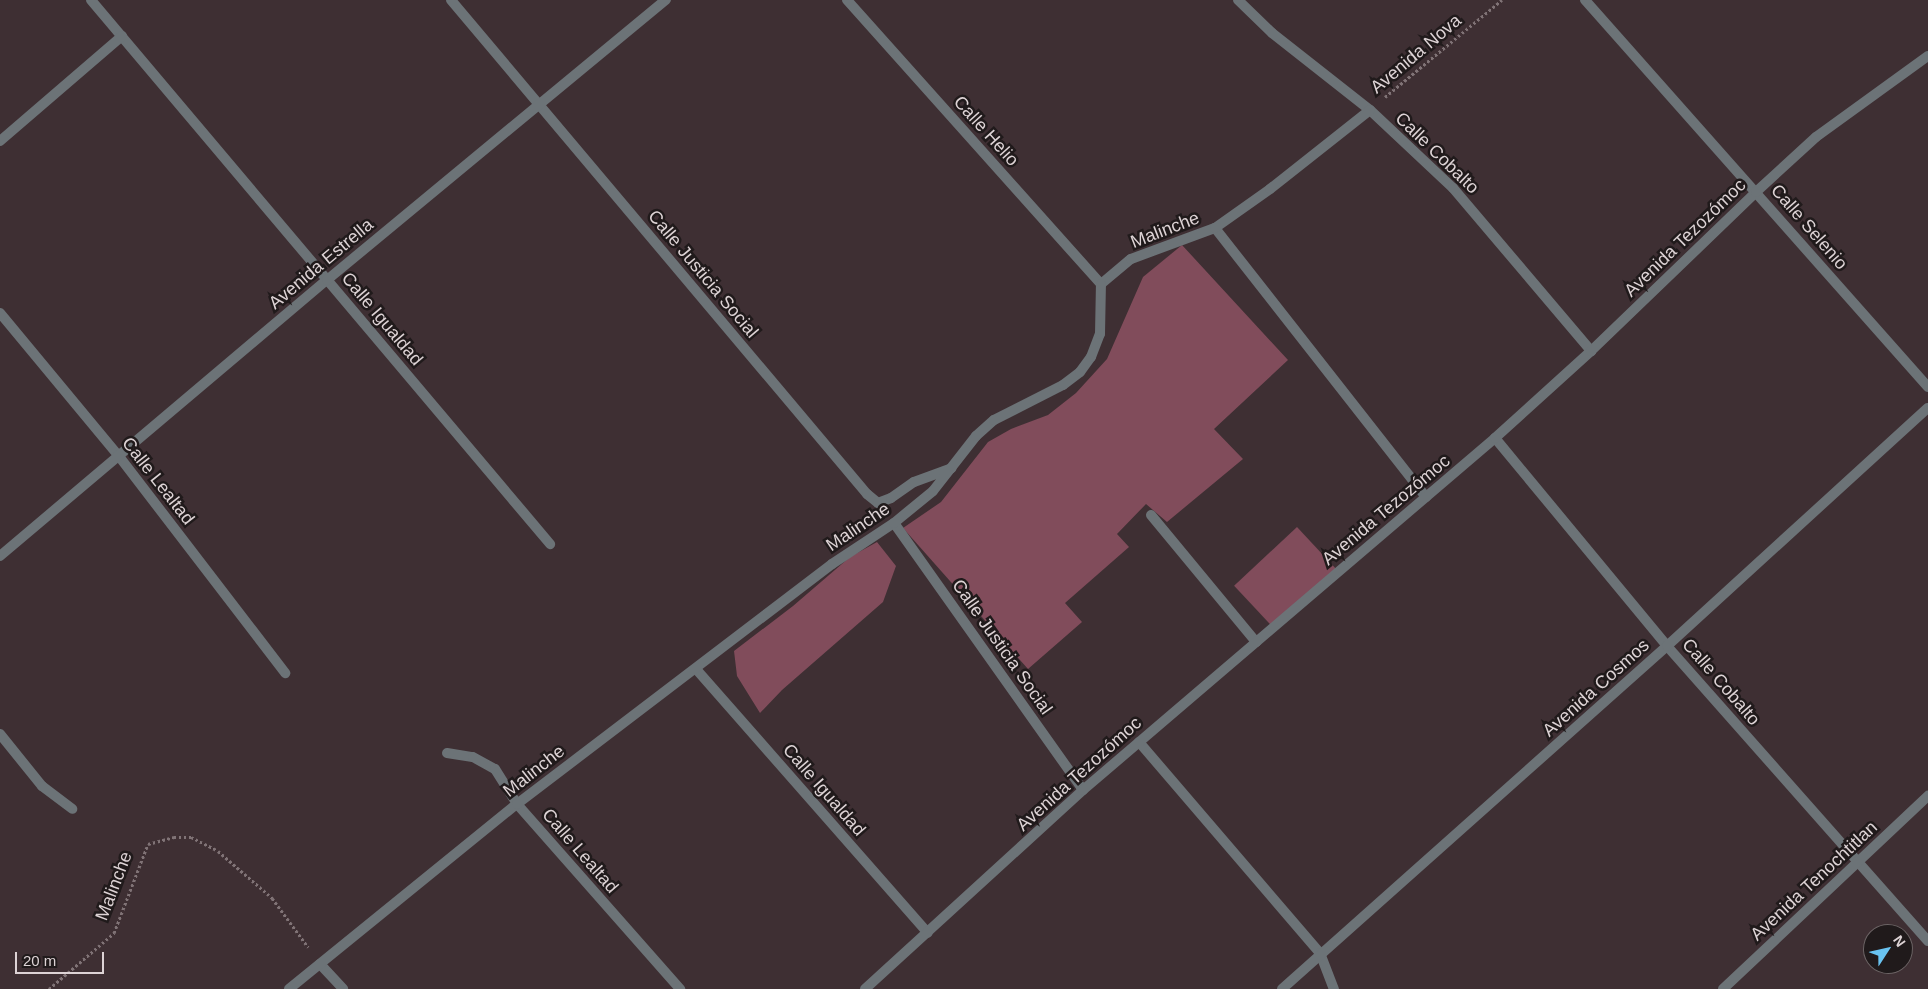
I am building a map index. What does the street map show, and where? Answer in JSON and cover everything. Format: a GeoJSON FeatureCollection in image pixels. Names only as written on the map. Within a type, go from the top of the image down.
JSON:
{"type":"FeatureCollection","features":[{"type":"Feature","properties":{"kind":"street","name":"Calle Igualdad"},"geometry":{"type":"LineString","coordinates":[[91,0],[550,544]]}},
{"type":"Feature","properties":{"kind":"street","name":"Calle Justicia Social"},"geometry":{"type":"LineString","coordinates":[[451,0],[866,494],[878,503],[891,498],[914,482],[953,468]]}},
{"type":"Feature","properties":{"kind":"street","name":"Avenida Estrella"},"geometry":{"type":"LineString","coordinates":[[0,556],[118,454],[666,0]]}},
{"type":"Feature","properties":{"kind":"street","name":"Calle Helio"},"geometry":{"type":"LineString","coordinates":[[847,0],[1101,284]]}},
{"type":"Feature","properties":{"kind":"street","name":"Calle Cobalto"},"geometry":{"type":"LineString","coordinates":[[1238,0],[1272,33],[1370,110],[1453,188],[1591,351]]}},
{"type":"Feature","properties":{"kind":"street","name":"Calle Selenio"},"geometry":{"type":"LineString","coordinates":[[1586,0],[1928,387]]}},
{"type":"Feature","properties":{"kind":"street"},"geometry":{"type":"LineString","coordinates":[[0,141],[122,36]]}},
{"type":"Feature","properties":{"kind":"street","name":"Avenida Tezozómoc"},"geometry":{"type":"LineString","coordinates":[[865,989],[1083,790],[1495,438],[1591,351],[1816,137],[1928,56]]}},
{"type":"Feature","properties":{"kind":"street","name":"Malinche"},"geometry":{"type":"LineString","coordinates":[[288,989],[517,804],[832,564],[894,523],[933,491],[953,468],[976,436],[994,420],[1063,385],[1080,372],[1092,357],[1100,334],[1101,284],[1131,259],[1215,228],[1270,189],[1370,110]]}},
{"type":"Feature","properties":{"kind":"street"},"geometry":{"type":"LineString","coordinates":[[1215,228],[1426,497]]}},
{"type":"Feature","properties":{"kind":"street","name":"Calle Lealtad"},"geometry":{"type":"LineString","coordinates":[[0,313],[118,454],[285,673]]}},
{"type":"Feature","properties":{"kind":"street","name":"Avenida Cosmos"},"geometry":{"type":"LineString","coordinates":[[1282,989],[1667,646],[1928,408]]}},
{"type":"Feature","properties":{"kind":"street","name":"Calle Cobalto"},"geometry":{"type":"LineString","coordinates":[[1495,438],[1667,646],[1928,941]]}},
{"type":"Feature","properties":{"kind":"street"},"geometry":{"type":"LineString","coordinates":[[1151,515],[1256,642]]}},
{"type":"Feature","properties":{"kind":"street","name":"Calle Justicia Social"},"geometry":{"type":"LineString","coordinates":[[894,523],[1083,790]]}},
{"type":"Feature","properties":{"kind":"street","name":"Calle Igualdad"},"geometry":{"type":"LineString","coordinates":[[696,668],[928,933]]}},
{"type":"Feature","properties":{"kind":"street"},"geometry":{"type":"LineString","coordinates":[[0,734],[42,786],[72,809]]}},
{"type":"Feature","properties":{"kind":"street"},"geometry":{"type":"LineString","coordinates":[[1139,742],[1320,954],[1334,989]]}},
{"type":"Feature","properties":{"kind":"street","name":"Calle Lealtad"},"geometry":{"type":"LineString","coordinates":[[447,753],[473,757],[495,769],[517,804],[680,989]]}},
{"type":"Feature","properties":{"kind":"street","name":"Avenida Tenochtitlan"},"geometry":{"type":"LineString","coordinates":[[1723,989],[1928,796]]}},
{"type":"Feature","properties":{"kind":"street"},"geometry":{"type":"LineString","coordinates":[[320,964],[343,989]]}},
{"type":"Feature","properties":{"kind":"path","name":"Avenida Nova"},"geometry":{"type":"LineString","coordinates":[[1370,110],[1502,0]]}},
{"type":"Feature","properties":{"kind":"path","name":"Malinche"},"geometry":{"type":"LineString","coordinates":[[49,989],[114,933],[148,844],[174,837],[191,836],[218,851],[272,898],[320,964]]}},
{"type":"Feature","properties":{"kind":"shaded area"},"geometry":{"type":"Polygon","coordinates":[[[1182,245],[1288,360],[1214,429],[1243,459],[1167,522],[1146,504],[1117,534],[1129,547],[1065,603],[1082,622],[1028,669],[903,528],[941,502],[988,442],[1011,429],[1048,415],[1076,393],[1107,359],[1143,277],[1182,245]]]}},
{"type":"Feature","properties":{"kind":"shaded area"},"geometry":{"type":"Polygon","coordinates":[[[1297,527],[1336,569],[1273,627],[1234,586],[1297,527]]]}},
{"type":"Feature","properties":{"kind":"shaded area"},"geometry":{"type":"Polygon","coordinates":[[[877,542],[896,566],[883,602],[782,690],[760,713],[737,676],[734,651],[793,606],[850,557],[877,542]]]}}]}
